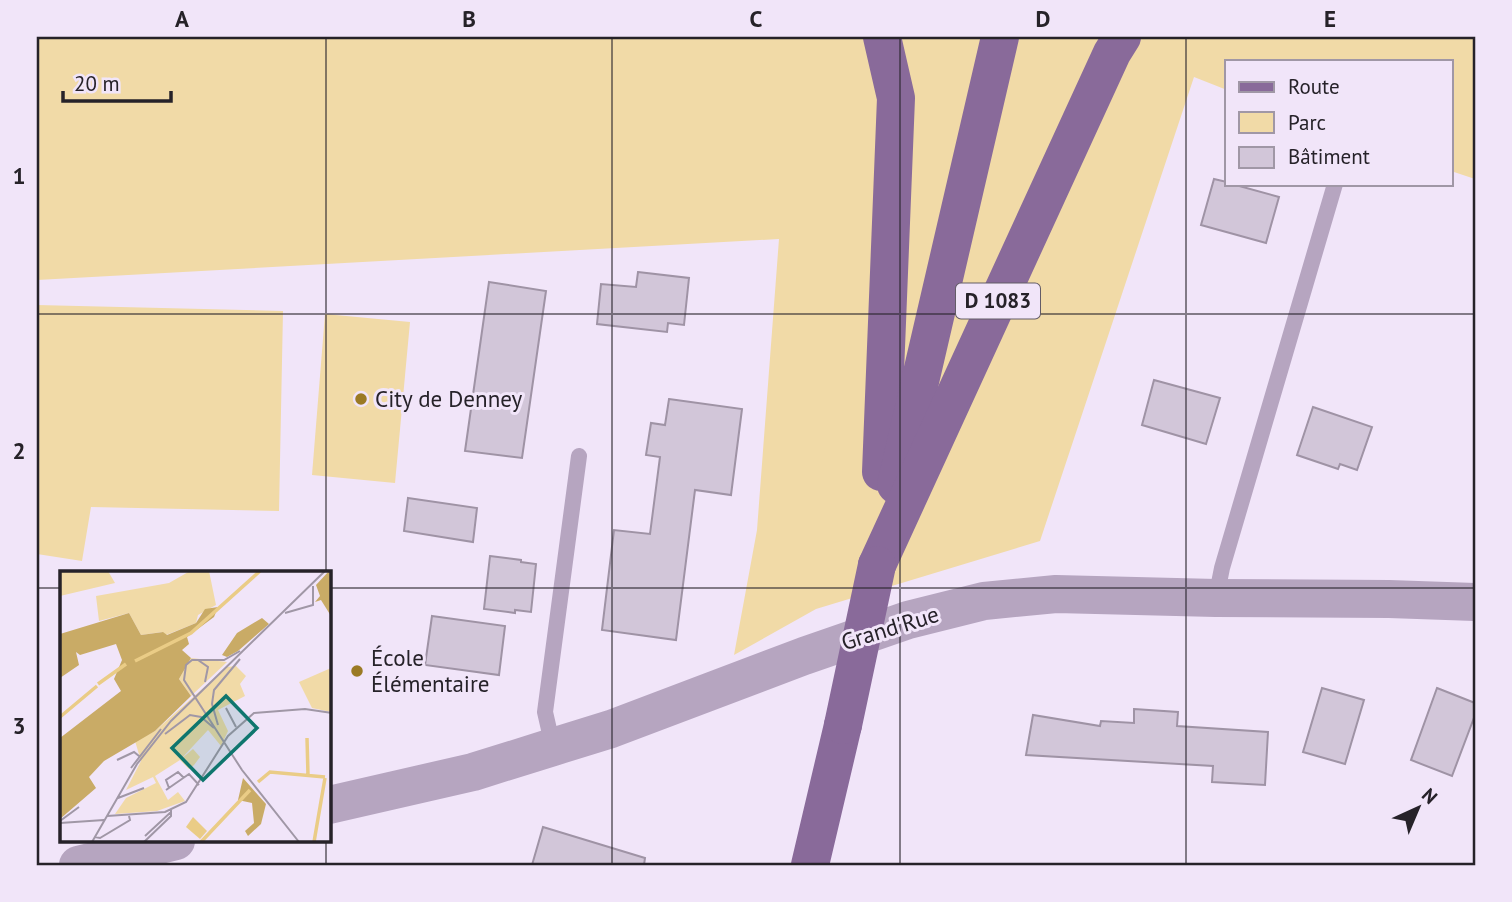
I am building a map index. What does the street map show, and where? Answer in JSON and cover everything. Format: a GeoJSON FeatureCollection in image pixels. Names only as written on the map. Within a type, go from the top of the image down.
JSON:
{"type":"FeatureCollection","features":[{"type":"Feature","properties":{"kind":"main road","name":"D 1083"},"geometry":{"type":"LineString","coordinates":[[877,565],[896,98],[882,37]]}},
{"type":"Feature","properties":{"kind":"main road","name":"D 1083"},"geometry":{"type":"LineString","coordinates":[[810,865],[1000,37]]}},
{"type":"Feature","properties":{"kind":"main road","name":"D 1083"},"geometry":{"type":"LineString","coordinates":[[877,565],[1106,65],[1122,37]]}},
{"type":"Feature","properties":{"kind":"street","name":"Grand'Rue"},"geometry":{"type":"LineString","coordinates":[[331,805],[473,772],[611,729],[908,620],[984,601],[1056,594],[1475,602]]}},
{"type":"Feature","properties":{"kind":"street"},"geometry":{"type":"LineString","coordinates":[[78,865],[172,842]]}},
{"type":"Feature","properties":{"kind":"lane"},"geometry":{"type":"LineString","coordinates":[[1216,598],[1222,568],[1334,186]]}},
{"type":"Feature","properties":{"kind":"lane"},"geometry":{"type":"LineString","coordinates":[[553,747],[545,712],[579,456]]}},
{"type":"Feature","properties":{"kind":"green space"},"geometry":{"type":"Polygon","coordinates":[[[37,37],[1475,37],[1475,179],[1452,171],[1452,60],[1225,60],[1225,89],[1194,77],[1040,541],[816,609],[734,655],[757,530],[779,239],[37,280],[37,37]]]}},
{"type":"Feature","properties":{"kind":"green space"},"geometry":{"type":"Polygon","coordinates":[[[37,305],[283,311],[279,511],[91,507],[82,561],[37,554],[37,305]]]}},
{"type":"Feature","properties":{"kind":"green space","name":"City de Denney"},"geometry":{"type":"Polygon","coordinates":[[[325,314],[410,322],[395,483],[312,475],[325,314]]]}},
{"type":"Feature","properties":{"kind":"building"},"geometry":{"type":"Polygon","coordinates":[[[1214,179],[1225,182],[1225,186],[1239,186],[1279,197],[1266,243],[1201,225],[1214,179]]]}},
{"type":"Feature","properties":{"kind":"building"},"geometry":{"type":"Polygon","coordinates":[[[638,272],[689,278],[684,325],[668,323],[667,332],[597,324],[601,284],[636,287],[638,272]]]}},
{"type":"Feature","properties":{"kind":"building"},"geometry":{"type":"Polygon","coordinates":[[[489,282],[546,291],[522,458],[465,451],[489,282]]]}},
{"type":"Feature","properties":{"kind":"building"},"geometry":{"type":"Polygon","coordinates":[[[1154,380],[1220,398],[1206,444],[1142,425],[1154,380]]]}},
{"type":"Feature","properties":{"kind":"building"},"geometry":{"type":"Polygon","coordinates":[[[669,399],[742,409],[731,495],[695,490],[676,640],[602,630],[614,530],[650,534],[660,457],[646,455],[651,423],[665,425],[669,399]]]}},
{"type":"Feature","properties":{"kind":"building"},"geometry":{"type":"Polygon","coordinates":[[[1313,407],[1372,427],[1357,470],[1340,464],[1338,469],[1297,455],[1313,407]]]}},
{"type":"Feature","properties":{"kind":"building"},"geometry":{"type":"Polygon","coordinates":[[[408,498],[477,508],[473,542],[404,531],[408,498]]]}},
{"type":"Feature","properties":{"kind":"building"},"geometry":{"type":"Polygon","coordinates":[[[490,556],[536,564],[531,612],[484,609],[490,556]]]}},
{"type":"Feature","properties":{"kind":"building"},"geometry":{"type":"Polygon","coordinates":[[[432,616],[505,626],[499,675],[425,665],[432,616]]]}},
{"type":"Feature","properties":{"kind":"building"},"geometry":{"type":"Polygon","coordinates":[[[1322,688],[1364,700],[1345,764],[1303,752],[1322,688]]]}},
{"type":"Feature","properties":{"kind":"building"},"geometry":{"type":"Polygon","coordinates":[[[1437,688],[1475,703],[1475,715],[1452,776],[1411,760],[1437,688]]]}},
{"type":"Feature","properties":{"kind":"building"},"geometry":{"type":"Polygon","coordinates":[[[1134,709],[1178,712],[1177,726],[1268,732],[1265,785],[1212,782],[1213,766],[1026,755],[1033,715],[1100,726],[1101,721],[1134,723],[1134,709]]]}},
{"type":"Feature","properties":{"kind":"building"},"geometry":{"type":"Polygon","coordinates":[[[543,827],[645,858],[644,865],[532,865],[543,827]]]}},
{"type":"Feature","properties":{"kind":"place","name":"City de Denney"},"geometry":{"type":"Point","coordinates":[361,399]}},
{"type":"Feature","properties":{"kind":"place","name":"École Élémentaire"},"geometry":{"type":"Point","coordinates":[357,671]}}]}
